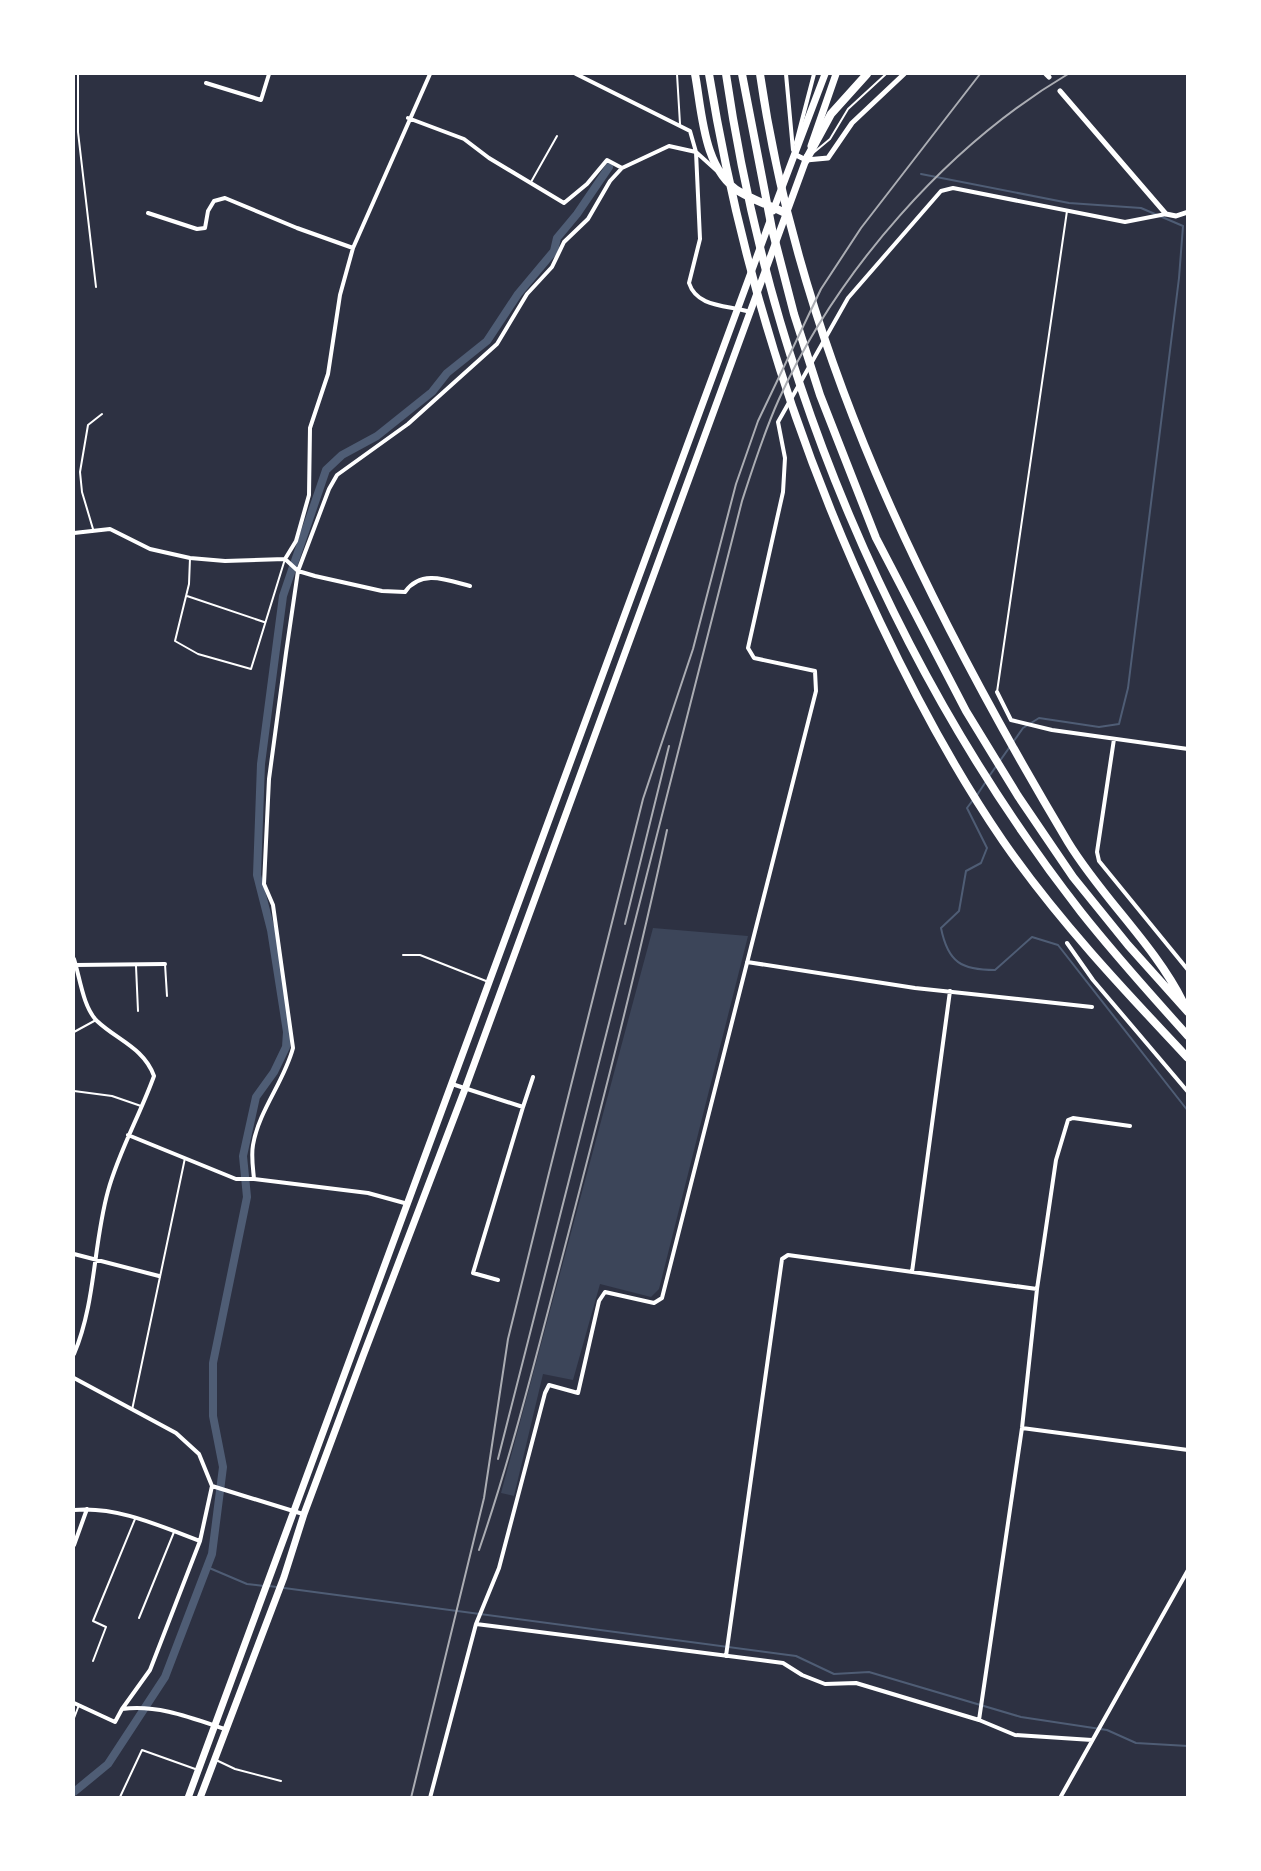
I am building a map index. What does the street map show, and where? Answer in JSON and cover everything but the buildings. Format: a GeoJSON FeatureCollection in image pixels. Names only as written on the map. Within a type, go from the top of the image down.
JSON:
{"type":"FeatureCollection","features":[{"type":"Feature","properties":{"kind":"highway"},"geometry":{"type":"LineString","coordinates":[[695,74],[712,157],[722,175],[740,192],[787,214]]}},
{"type":"Feature","properties":{"kind":"highway"},"geometry":{"type":"LineString","coordinates":[[709,74],[743,239],[761,313],[784,384],[816,478],[850,559],[928,722],[1003,842],[1052,906],[1188,1058]]}},
{"type":"Feature","properties":{"kind":"highway"},"geometry":{"type":"LineString","coordinates":[[726,74],[752,212],[772,291],[817,431],[865,553],[907,639],[993,788],[1081,912],[1188,1036]]}},
{"type":"Feature","properties":{"kind":"highway"},"geometry":{"type":"LineString","coordinates":[[742,74],[772,229],[794,314],[820,395],[876,538],[966,711],[1018,796],[1073,877],[1128,945],[1188,1012]]}},
{"type":"Feature","properties":{"kind":"highway"},"geometry":{"type":"LineString","coordinates":[[760,74],[774,153],[811,297],[857,429],[891,510],[963,657],[1059,826],[1099,888],[1165,972],[1188,1012]]}},
{"type":"Feature","properties":{"kind":"highway"},"geometry":{"type":"LineString","coordinates":[[806,160],[831,114],[867,74]]}},
{"type":"Feature","properties":{"kind":"main road"},"geometry":{"type":"LineString","coordinates":[[188,1797],[409,1204],[736,308],[825,74]]}},
{"type":"Feature","properties":{"kind":"main road"},"geometry":{"type":"LineString","coordinates":[[200,1797],[216,1760],[284,1577],[304,1514],[465,1089],[722,382],[787,214],[836,74]]}},
{"type":"Feature","properties":{"kind":"main road"},"geometry":{"type":"LineString","coordinates":[[352,1353],[363,1356]]}},
{"type":"Feature","properties":{"kind":"street"},"geometry":{"type":"LineString","coordinates":[[206,83],[261,100],[269,74]]}},
{"type":"Feature","properties":{"kind":"street"},"geometry":{"type":"LineString","coordinates":[[285,559],[296,541],[309,495],[309,428],[328,374],[340,296],[353,248],[408,118],[430,74]]}},
{"type":"Feature","properties":{"kind":"street"},"geometry":{"type":"LineString","coordinates":[[576,74],[680,124],[693,136],[696,152],[700,239],[689,283],[694,294],[702,301],[751,312]]}},
{"type":"Feature","properties":{"kind":"street"},"geometry":{"type":"LineString","coordinates":[[786,74],[794,154]]}},
{"type":"Feature","properties":{"kind":"street"},"geometry":{"type":"LineString","coordinates":[[794,154],[814,74]]}},
{"type":"Feature","properties":{"kind":"street"},"geometry":{"type":"LineString","coordinates":[[794,154],[806,160],[828,158],[852,123],[904,74]]}},
{"type":"Feature","properties":{"kind":"street"},"geometry":{"type":"LineString","coordinates":[[1060,91],[1165,215]]}},
{"type":"Feature","properties":{"kind":"street"},"geometry":{"type":"LineString","coordinates":[[408,118],[464,139],[489,158],[564,203],[587,184],[607,160],[622,168]]}},
{"type":"Feature","properties":{"kind":"street"},"geometry":{"type":"LineString","coordinates":[[254,1179],[253,1146],[261,1116],[288,1067],[293,1048],[273,905],[264,884],[269,779],[298,571],[329,489],[338,475],[408,424],[497,344],[527,294],[552,267],[564,242],[588,219],[610,181],[622,168],[669,146],[696,152],[722,175]]}},
{"type":"Feature","properties":{"kind":"street"},"geometry":{"type":"LineString","coordinates":[[430,1797],[476,1624],[499,1568],[549,1385],[578,1393],[599,1301],[605,1292],[654,1304],[662,1298],[818,684],[815,671],[754,658],[748,648],[783,492],[785,458],[778,422],[848,298],[941,191],[953,188],[1125,222],[1165,215],[1176,216],[1188,212]]}},
{"type":"Feature","properties":{"kind":"street"},"geometry":{"type":"LineString","coordinates":[[148,213],[197,229],[205,228],[208,211],[214,201],[225,198],[353,248]]}},
{"type":"Feature","properties":{"kind":"street"},"geometry":{"type":"LineString","coordinates":[[74,533],[93,529],[110,529],[150,549],[190,558],[225,561],[285,559],[298,571],[382,591],[405,592],[409,586],[428,577],[470,586]]}},
{"type":"Feature","properties":{"kind":"street"},"geometry":{"type":"LineString","coordinates":[[997,692],[1011,720],[1052,730],[1188,749]]}},
{"type":"Feature","properties":{"kind":"street"},"geometry":{"type":"LineString","coordinates":[[1114,738],[1097,852],[1099,861],[1188,970]]}},
{"type":"Feature","properties":{"kind":"street"},"geometry":{"type":"LineString","coordinates":[[1067,943],[1093,980],[1188,1092]]}},
{"type":"Feature","properties":{"kind":"street"},"geometry":{"type":"LineString","coordinates":[[74,1353],[83,1333],[108,1191],[128,1135],[154,1076],[150,1064],[137,1050],[96,1020],[89,1007],[74,962],[135,966],[165,964]]}},
{"type":"Feature","properties":{"kind":"street"},"geometry":{"type":"LineString","coordinates":[[747,962],[950,991],[1092,1007]]}},
{"type":"Feature","properties":{"kind":"street"},"geometry":{"type":"LineString","coordinates":[[912,1272],[950,991]]}},
{"type":"Feature","properties":{"kind":"street"},"geometry":{"type":"LineString","coordinates":[[498,1280],[472,1273],[533,1077]]}},
{"type":"Feature","properties":{"kind":"street"},"geometry":{"type":"LineString","coordinates":[[452,1084],[524,1107]]}},
{"type":"Feature","properties":{"kind":"street"},"geometry":{"type":"LineString","coordinates":[[980,1720],[1022,1428],[1036,1289],[1056,1160],[1068,1120],[1083,1117],[1130,1126]]}},
{"type":"Feature","properties":{"kind":"street"},"geometry":{"type":"LineString","coordinates":[[128,1135],[236,1179],[254,1179],[368,1193],[409,1204]]}},
{"type":"Feature","properties":{"kind":"street"},"geometry":{"type":"LineString","coordinates":[[74,1254],[159,1276]]}},
{"type":"Feature","properties":{"kind":"street"},"geometry":{"type":"LineString","coordinates":[[726,1656],[782,1259],[788,1255],[1036,1289]]}},
{"type":"Feature","properties":{"kind":"street"},"geometry":{"type":"LineString","coordinates":[[74,1378],[176,1433],[199,1454],[212,1486],[200,1541],[150,1670],[115,1722],[74,1703]]}},
{"type":"Feature","properties":{"kind":"street"},"geometry":{"type":"LineString","coordinates":[[1022,1428],[1188,1450]]}},
{"type":"Feature","properties":{"kind":"street"},"geometry":{"type":"LineString","coordinates":[[212,1486],[304,1514]]}},
{"type":"Feature","properties":{"kind":"street"},"geometry":{"type":"LineString","coordinates":[[74,1510],[87,1509],[136,1517],[200,1541]]}},
{"type":"Feature","properties":{"kind":"street"},"geometry":{"type":"LineString","coordinates":[[74,1545],[87,1509]]}},
{"type":"Feature","properties":{"kind":"street"},"geometry":{"type":"LineString","coordinates":[[1060,1797],[1188,1570]]}},
{"type":"Feature","properties":{"kind":"street"},"geometry":{"type":"LineString","coordinates":[[476,1624],[783,1663],[802,1675],[825,1684],[856,1683],[980,1720],[1015,1735],[1092,1740]]}},
{"type":"Feature","properties":{"kind":"street"},"geometry":{"type":"LineString","coordinates":[[122,1709],[138,1707],[191,1716],[226,1729]]}},
{"type":"Feature","properties":{"kind":"lane"},"geometry":{"type":"LineString","coordinates":[[78,74],[77,124],[96,287]]}},
{"type":"Feature","properties":{"kind":"lane"},"geometry":{"type":"LineString","coordinates":[[676,74],[680,124]]}},
{"type":"Feature","properties":{"kind":"lane"},"geometry":{"type":"LineString","coordinates":[[806,160],[830,139],[836,125],[862,94],[886,74]]}},
{"type":"Feature","properties":{"kind":"lane"},"geometry":{"type":"LineString","coordinates":[[531,182],[557,136]]}},
{"type":"Feature","properties":{"kind":"lane"},"geometry":{"type":"LineString","coordinates":[[997,692],[1067,209]]}},
{"type":"Feature","properties":{"kind":"lane"},"geometry":{"type":"LineString","coordinates":[[93,529],[82,492],[81,465],[88,425],[102,414]]}},
{"type":"Feature","properties":{"kind":"lane"},"geometry":{"type":"LineString","coordinates":[[74,462],[81,465]]}},
{"type":"Feature","properties":{"kind":"lane"},"geometry":{"type":"LineString","coordinates":[[190,558],[186,595],[175,642],[198,654],[251,669],[285,559]]}},
{"type":"Feature","properties":{"kind":"lane"},"geometry":{"type":"LineString","coordinates":[[186,595],[264,621]]}},
{"type":"Feature","properties":{"kind":"lane"},"geometry":{"type":"LineString","coordinates":[[403,955],[420,955],[489,982]]}},
{"type":"Feature","properties":{"kind":"lane"},"geometry":{"type":"LineString","coordinates":[[165,964],[168,996]]}},
{"type":"Feature","properties":{"kind":"lane"},"geometry":{"type":"LineString","coordinates":[[135,966],[138,1011]]}},
{"type":"Feature","properties":{"kind":"lane"},"geometry":{"type":"LineString","coordinates":[[74,1032],[96,1020]]}},
{"type":"Feature","properties":{"kind":"lane"},"geometry":{"type":"LineString","coordinates":[[74,1091],[112,1096],[141,1106]]}},
{"type":"Feature","properties":{"kind":"lane"},"geometry":{"type":"LineString","coordinates":[[132,1410],[185,1158]]}},
{"type":"Feature","properties":{"kind":"lane"},"geometry":{"type":"LineString","coordinates":[[93,1661],[106,1627],[93,1621],[136,1517]]}},
{"type":"Feature","properties":{"kind":"lane"},"geometry":{"type":"LineString","coordinates":[[139,1618],[174,1532]]}},
{"type":"Feature","properties":{"kind":"lane"},"geometry":{"type":"LineString","coordinates":[[74,1718],[80,1706]]}},
{"type":"Feature","properties":{"kind":"lane"},"geometry":{"type":"LineString","coordinates":[[120,1797],[142,1750],[198,1770]]}},
{"type":"Feature","properties":{"kind":"lane"},"geometry":{"type":"LineString","coordinates":[[216,1760],[235,1769],[281,1780]]}},
{"type":"Feature","properties":{"kind":"shaded area"},"geometry":{"type":"Polygon","coordinates":[[[653,928],[748,936],[659,1289],[651,1297],[600,1284],[573,1380],[543,1374],[514,1496],[501,1493],[653,928]]]}},
{"type":"Feature","properties":{"kind":"waterway"},"geometry":{"type":"LineString","coordinates":[[74,1792],[108,1764],[165,1677],[212,1554],[223,1467],[213,1416],[213,1363],[247,1197],[243,1156],[256,1097],[274,1072],[286,1047],[287,1032],[271,930],[257,875],[261,764],[283,596],[326,470],[342,455],[377,436],[432,392],[447,373],[487,341],[518,294],[554,251],[557,238],[577,214],[609,167]]}},
{"type":"Feature","properties":{"kind":"waterway"},"geometry":{"type":"LineString","coordinates":[[921,174],[1069,203],[1141,208],[1183,226],[1179,278],[1128,688],[1119,724],[1099,727],[1039,718],[1023,728],[990,775]]}},
{"type":"Feature","properties":{"kind":"waterway"},"geometry":{"type":"LineString","coordinates":[[977,795],[987,780]]}},
{"type":"Feature","properties":{"kind":"waterway"},"geometry":{"type":"LineString","coordinates":[[973,800],[967,808],[987,848],[981,863],[966,871],[959,911],[941,928],[952,957],[965,966],[995,970],[1032,937],[1058,945],[1188,1111]]}},
{"type":"Feature","properties":{"kind":"waterway"},"geometry":{"type":"LineString","coordinates":[[207,1567],[247,1584],[264,1586]]}},
{"type":"Feature","properties":{"kind":"waterway"},"geometry":{"type":"LineString","coordinates":[[269,1586],[796,1656],[834,1674],[869,1672],[1021,1717],[1107,1730],[1136,1743],[1188,1746]]}},
{"type":"Feature","properties":{"kind":"railway"},"geometry":{"type":"LineString","coordinates":[[411,1798],[484,1498],[508,1339],[548,1177],[643,799],[693,649],[736,484],[758,421],[821,289],[861,228],[980,74]]}},
{"type":"Feature","properties":{"kind":"railway"},"geometry":{"type":"LineString","coordinates":[[498,1459],[742,501],[774,411],[803,351],[832,304],[864,258],[900,215],[939,174],[980,137],[1023,103],[1068,74]]}},
{"type":"Feature","properties":{"kind":"railway"},"geometry":{"type":"LineString","coordinates":[[625,924],[669,746]]}},
{"type":"Feature","properties":{"kind":"railway"},"geometry":{"type":"LineString","coordinates":[[479,1550],[513,1441],[562,1258],[630,991],[667,830]]}}]}
